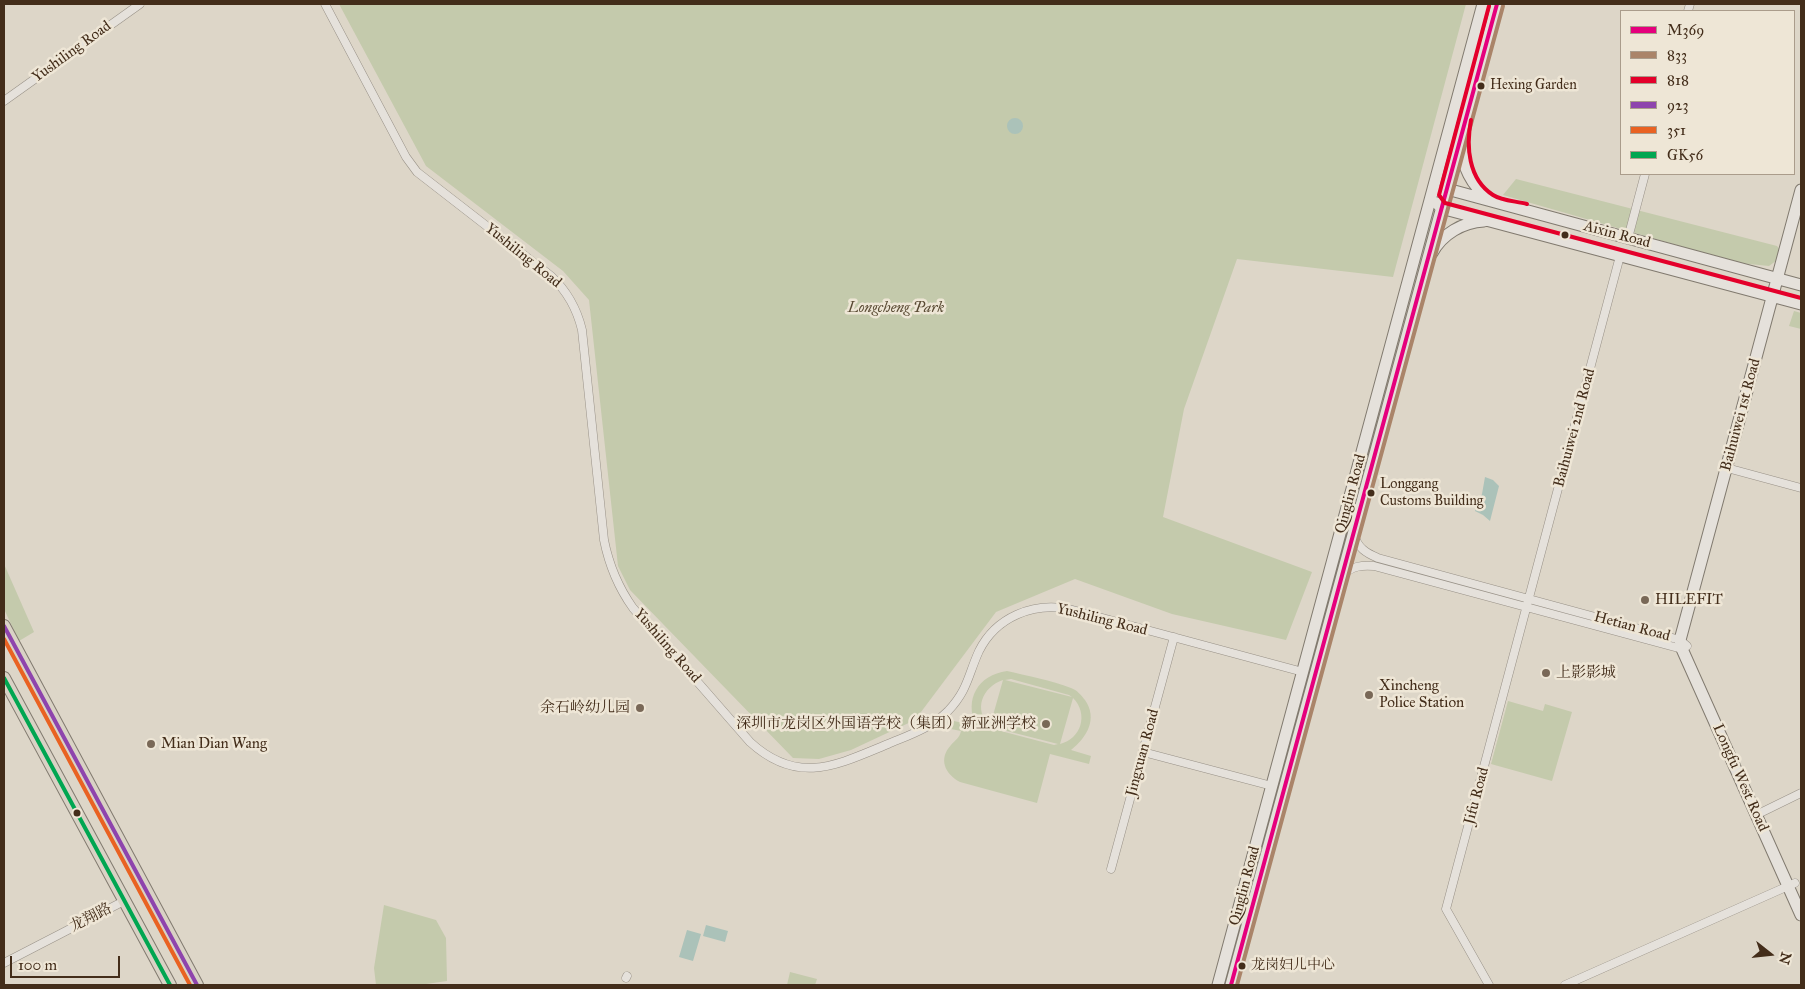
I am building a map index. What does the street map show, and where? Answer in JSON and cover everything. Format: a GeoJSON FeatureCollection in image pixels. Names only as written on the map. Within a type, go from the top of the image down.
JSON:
{"type":"FeatureCollection","features":[{"type":"Feature","properties":{"kind":"main road","name":"Qinglin Road"},"geometry":{"type":"LineString","coordinates":[[1218,985],[1483,4]]}},
{"type":"Feature","properties":{"kind":"main road","name":"Qinglin Road"},"geometry":{"type":"LineString","coordinates":[[1232,985],[1496,4]]}},
{"type":"Feature","properties":{"kind":"main road"},"geometry":{"type":"LineString","coordinates":[[1462,132],[1462,150],[1467,170],[1475,186],[1492,201]]}},
{"type":"Feature","properties":{"kind":"main road"},"geometry":{"type":"LineString","coordinates":[[1442,208],[1432,196],[1446,189]]}},
{"type":"Feature","properties":{"kind":"main road","name":"Aixin Road"},"geometry":{"type":"LineString","coordinates":[[1446,189],[1801,284]]}},
{"type":"Feature","properties":{"kind":"main road","name":"Baihuiwei 1st Road"},"geometry":{"type":"LineString","coordinates":[[1781,279],[1801,190]]}},
{"type":"Feature","properties":{"kind":"main road","name":"Aixin Road"},"geometry":{"type":"LineString","coordinates":[[1442,208],[1801,304]]}},
{"type":"Feature","properties":{"kind":"main road","name":"Baihuiwei 1st Road"},"geometry":{"type":"LineString","coordinates":[[1683,645],[1776,297],[1801,218]]}},
{"type":"Feature","properties":{"kind":"main road"},"geometry":{"type":"LineString","coordinates":[[1427,261],[1436,246],[1452,232],[1469,224],[1490,221]]}},
{"type":"Feature","properties":{"kind":"main road"},"geometry":{"type":"LineString","coordinates":[[4,626],[197,985]]}},
{"type":"Feature","properties":{"kind":"main road","name":"Longfu West Road"},"geometry":{"type":"LineString","coordinates":[[1683,645],[1760,814],[1791,885],[1801,915]]}},
{"type":"Feature","properties":{"kind":"main road"},"geometry":{"type":"LineString","coordinates":[[4,678],[170,985]]}},
{"type":"Feature","properties":{"kind":"main road","name":"Longfu West Road"},"geometry":{"type":"LineString","coordinates":[[1791,885],[1801,898]]}},
{"type":"Feature","properties":{"kind":"street","name":"Yushiling Road"},"geometry":{"type":"LineString","coordinates":[[4,101],[140,4]]}},
{"type":"Feature","properties":{"kind":"street","name":"Yushiling Road"},"geometry":{"type":"LineString","coordinates":[[325,4],[412,165],[424,178],[552,276],[569,297],[577,313],[582,330],[604,540],[612,571],[621,590],[633,608],[757,748],[772,758],[789,765],[807,768],[825,767],[843,762],[927,727],[942,717],[959,698],[968,682],[978,652],[994,630],[1016,614],[1033,609],[1051,607],[1069,609],[1303,672]]}},
{"type":"Feature","properties":{"kind":"street"},"geometry":{"type":"LineString","coordinates":[[1628,238],[1645,175]]}},
{"type":"Feature","properties":{"kind":"street","name":"Baihuiwei 2nd Road"},"geometry":{"type":"LineString","coordinates":[[1529,604],[1620,256]]}},
{"type":"Feature","properties":{"kind":"street"},"geometry":{"type":"LineString","coordinates":[[1730,469],[1801,488]]}},
{"type":"Feature","properties":{"kind":"street","name":"Hetian Road"},"geometry":{"type":"LineString","coordinates":[[1353,534],[1356,543],[1362,549],[1378,558],[1529,604]]}},
{"type":"Feature","properties":{"kind":"street","name":"Hetian Road"},"geometry":{"type":"LineString","coordinates":[[1342,577],[1356,566],[1374,566],[1529,604],[1683,645]]}},
{"type":"Feature","properties":{"kind":"street","name":"Jifu Road"},"geometry":{"type":"LineString","coordinates":[[1489,985],[1446,909],[1529,604]]}},
{"type":"Feature","properties":{"kind":"street","name":"Jingxuan Road"},"geometry":{"type":"LineString","coordinates":[[1112,868],[1174,637]]}},
{"type":"Feature","properties":{"kind":"street"},"geometry":{"type":"LineString","coordinates":[[1143,752],[1272,786]]}},
{"type":"Feature","properties":{"kind":"street"},"geometry":{"type":"LineString","coordinates":[[1760,814],[1801,793]]}},
{"type":"Feature","properties":{"kind":"street"},"geometry":{"type":"LineString","coordinates":[[1565,985],[1791,885]]}},
{"type":"Feature","properties":{"kind":"street","name":"龙翔路"},"geometry":{"type":"LineString","coordinates":[[4,963],[124,901]]}},
{"type":"Feature","properties":{"kind":"green space","name":"Longcheng Park"},"geometry":{"type":"Polygon","coordinates":[[[339,4],[1466,4],[1393,277],[1237,259],[1184,409],[1163,517],[1312,572],[1286,640],[1172,614],[1075,579],[996,612],[915,720],[851,750],[819,759],[793,758],[630,590],[618,566],[589,300],[563,271],[426,166],[339,4]]]}},
{"type":"Feature","properties":{"kind":"green space"},"geometry":{"type":"Polygon","coordinates":[[[1516,179],[1777,246],[1784,255],[1769,266],[1739,263],[1503,195],[1516,179]]]}},
{"type":"Feature","properties":{"kind":"green space"},"geometry":{"type":"Polygon","coordinates":[[[1794,311],[1801,313],[1801,329],[1789,326],[1794,311]]]}},
{"type":"Feature","properties":{"kind":"green space"},"geometry":{"type":"Polygon","coordinates":[[[4,564],[34,632],[19,641],[4,609],[4,564]]]}},
{"type":"Feature","properties":{"kind":"green space"},"geometry":{"type":"Polygon","coordinates":[[[1007,671],[1063,685],[1077,691],[1089,707],[1091,721],[1089,727],[1082,739],[1071,750],[1091,756],[1089,764],[1050,754],[1037,803],[960,782],[950,775],[945,766],[944,761],[947,750],[961,731],[951,729],[954,721],[976,726],[972,707],[976,690],[988,677],[1007,671]],[[1011,679],[1005,680],[1072,697],[1011,679]],[[1003,680],[996,683],[985,693],[981,706],[985,720],[990,726],[1003,680]],[[1073,698],[1060,744],[1073,737],[1080,725],[1081,711],[1073,698]],[[990,727],[1054,745],[1058,744],[990,727]]]}},
{"type":"Feature","properties":{"kind":"green space"},"geometry":{"type":"Polygon","coordinates":[[[1508,701],[1543,711],[1545,704],[1572,712],[1552,781],[1491,764],[1508,701]]]}},
{"type":"Feature","properties":{"kind":"green space"},"geometry":{"type":"Polygon","coordinates":[[[384,905],[436,920],[446,938],[447,981],[419,985],[376,985],[374,968],[384,905]]]}},
{"type":"Feature","properties":{"kind":"green space"},"geometry":{"type":"Polygon","coordinates":[[[790,972],[817,979],[815,985],[787,985],[790,972]]]}},
{"type":"Feature","properties":{"kind":"shaded area"},"geometry":{"type":"Polygon","coordinates":[[[1015,118],[1021,120],[1023,126],[1021,132],[1015,134],[1009,132],[1007,126],[1009,120],[1015,118]]]}},
{"type":"Feature","properties":{"kind":"shaded area"},"geometry":{"type":"Polygon","coordinates":[[[1485,477],[1493,480],[1499,486],[1490,521],[1475,511],[1482,494],[1485,477]]]}},
{"type":"Feature","properties":{"kind":"shaded area"},"geometry":{"type":"Polygon","coordinates":[[[706,925],[728,931],[725,942],[703,936],[706,925]]]}},
{"type":"Feature","properties":{"kind":"shaded area"},"geometry":{"type":"Polygon","coordinates":[[[687,930],[701,934],[693,961],[679,957],[687,930]]]}},
{"type":"Feature","properties":{"kind":"transit line","name":"M369"},"geometry":{"type":"LineString","coordinates":[[1231,985],[1497,4]]}},
{"type":"Feature","properties":{"kind":"transit line","name":"818"},"geometry":{"type":"LineString","coordinates":[[1489,6],[1439,195],[1445,203],[1801,298]]}},
{"type":"Feature","properties":{"kind":"transit line","name":"833"},"geometry":{"type":"LineString","coordinates":[[1237,985],[1503,6]]}},
{"type":"Feature","properties":{"kind":"transit line","name":"818"},"geometry":{"type":"LineString","coordinates":[[1471,120],[1469,151],[1478,180],[1497,197],[1527,204]]}},
{"type":"Feature","properties":{"kind":"transit line","name":"923"},"geometry":{"type":"LineString","coordinates":[[4,626],[197,985]]}},
{"type":"Feature","properties":{"kind":"transit line","name":"351"},"geometry":{"type":"LineString","coordinates":[[4,639],[190,985]]}},
{"type":"Feature","properties":{"kind":"transit line","name":"GK56"},"geometry":{"type":"LineString","coordinates":[[4,678],[170,985]]}},
{"type":"Feature","properties":{"kind":"place","name":"Hexing Garden"},"geometry":{"type":"Point","coordinates":[1481,86]}},
{"type":"Feature","properties":{"kind":"place","name":"Longgang Customs Building"},"geometry":{"type":"Point","coordinates":[1371,493]}},
{"type":"Feature","properties":{"kind":"place","name":"HILEFIT"},"geometry":{"type":"Point","coordinates":[1645,600]}},
{"type":"Feature","properties":{"kind":"place","name":"上影影城"},"geometry":{"type":"Point","coordinates":[1546,673]}},
{"type":"Feature","properties":{"kind":"place","name":"Xincheng Police Station"},"geometry":{"type":"Point","coordinates":[1369,695]}},
{"type":"Feature","properties":{"kind":"place","name":"余石岭幼儿园"},"geometry":{"type":"Point","coordinates":[640,708]}},
{"type":"Feature","properties":{"kind":"place","name":"深圳市龙岗区外国语学校（集团）新亚洲学校"},"geometry":{"type":"Point","coordinates":[1046,724]}},
{"type":"Feature","properties":{"kind":"place","name":"Mian Dian Wang"},"geometry":{"type":"Point","coordinates":[151,744]}},
{"type":"Feature","properties":{"kind":"place","name":"龙岗妇儿中心"},"geometry":{"type":"Point","coordinates":[1242,966]}}]}
